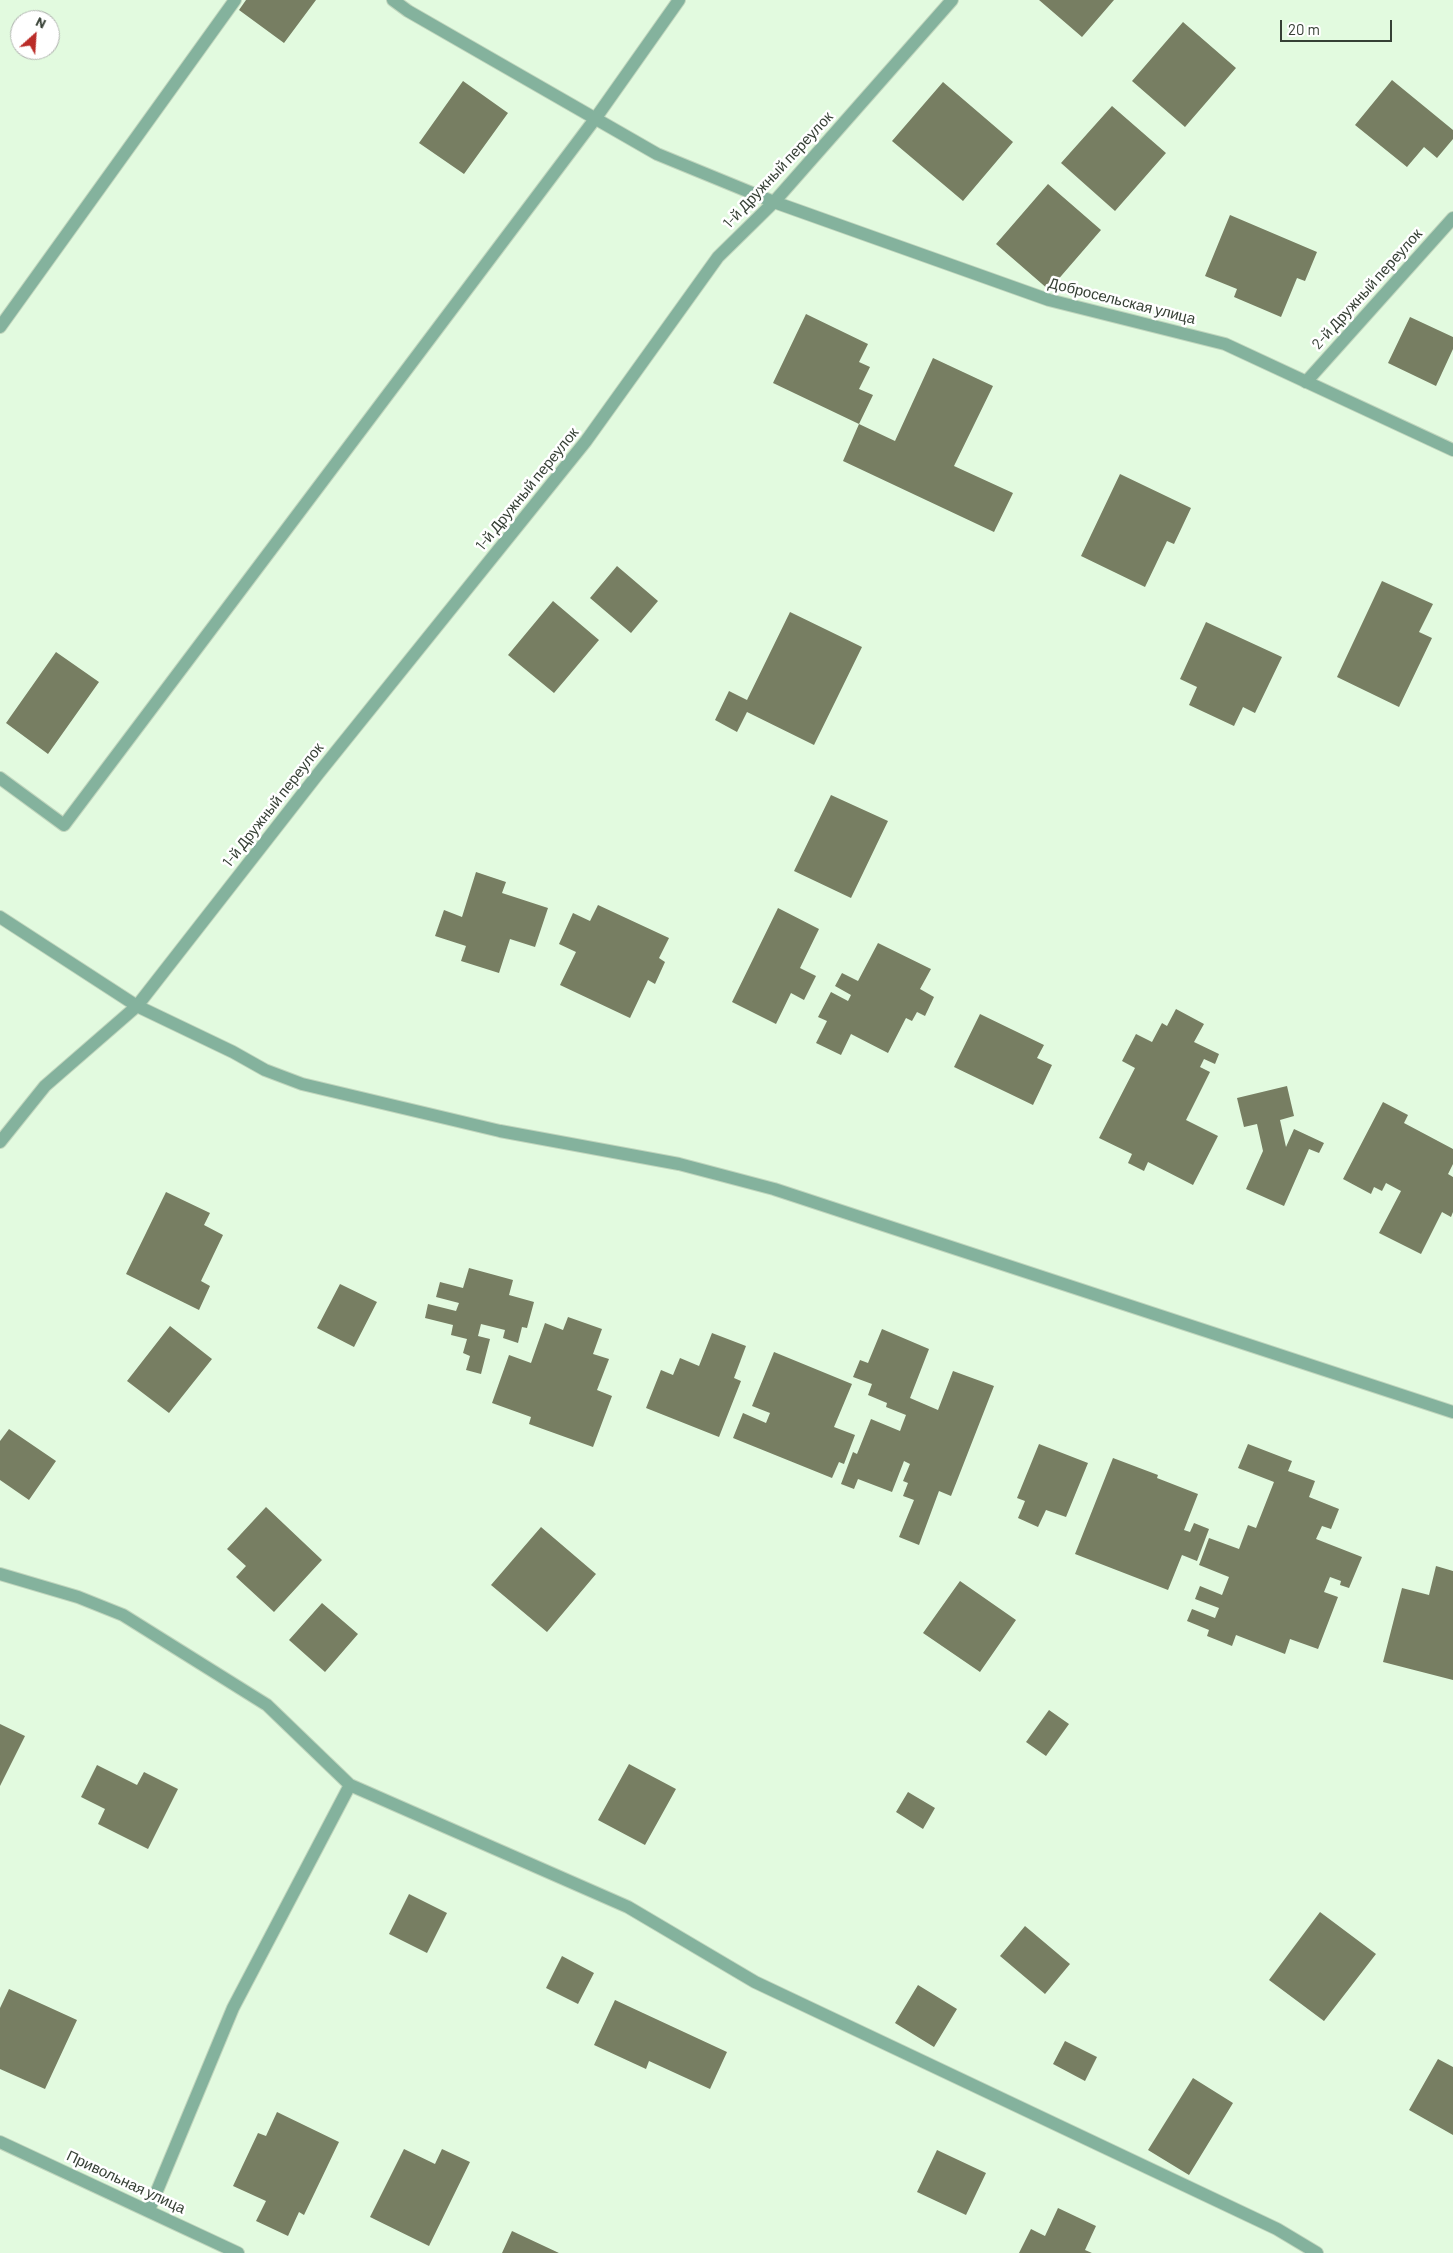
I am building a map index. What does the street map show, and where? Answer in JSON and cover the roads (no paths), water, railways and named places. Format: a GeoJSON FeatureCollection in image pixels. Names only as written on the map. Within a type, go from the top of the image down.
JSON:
{"type":"FeatureCollection","features":[{"type":"Feature","properties":{"kind":"street"},"geometry":{"type":"LineString","coordinates":[[0,327],[235,0]]}},
{"type":"Feature","properties":{"kind":"street","name":"Добросельская улица"},"geometry":{"type":"LineString","coordinates":[[393,0],[408,11],[657,154],[774,202],[1049,300],[1225,344],[1453,450]]}},
{"type":"Feature","properties":{"kind":"street"},"geometry":{"type":"LineString","coordinates":[[0,778],[64,825],[595,119],[678,0]]}},
{"type":"Feature","properties":{"kind":"street","name":"1-й Дружный переулок"},"geometry":{"type":"LineString","coordinates":[[0,1142],[45,1086],[136,1006],[318,774],[586,441],[718,257],[774,202],[952,0]]}},
{"type":"Feature","properties":{"kind":"street","name":"2-й Дружный переулок"},"geometry":{"type":"LineString","coordinates":[[1306,382],[1452,220]]}},
{"type":"Feature","properties":{"kind":"street"},"geometry":{"type":"LineString","coordinates":[[0,917],[136,1006],[234,1052],[265,1070],[302,1084],[500,1131],[679,1164],[774,1189],[1453,1412]]}},
{"type":"Feature","properties":{"kind":"street"},"geometry":{"type":"LineString","coordinates":[[0,1574],[78,1597],[131,1620],[267,1705],[350,1785],[628,1907],[755,1982],[1277,2229],[1317,2253]]}},
{"type":"Feature","properties":{"kind":"street"},"geometry":{"type":"LineString","coordinates":[[149,2210],[233,2008],[350,1785]]}},
{"type":"Feature","properties":{"kind":"street","name":"Привольная улица"},"geometry":{"type":"LineString","coordinates":[[0,2142],[238,2253]]}}]}
